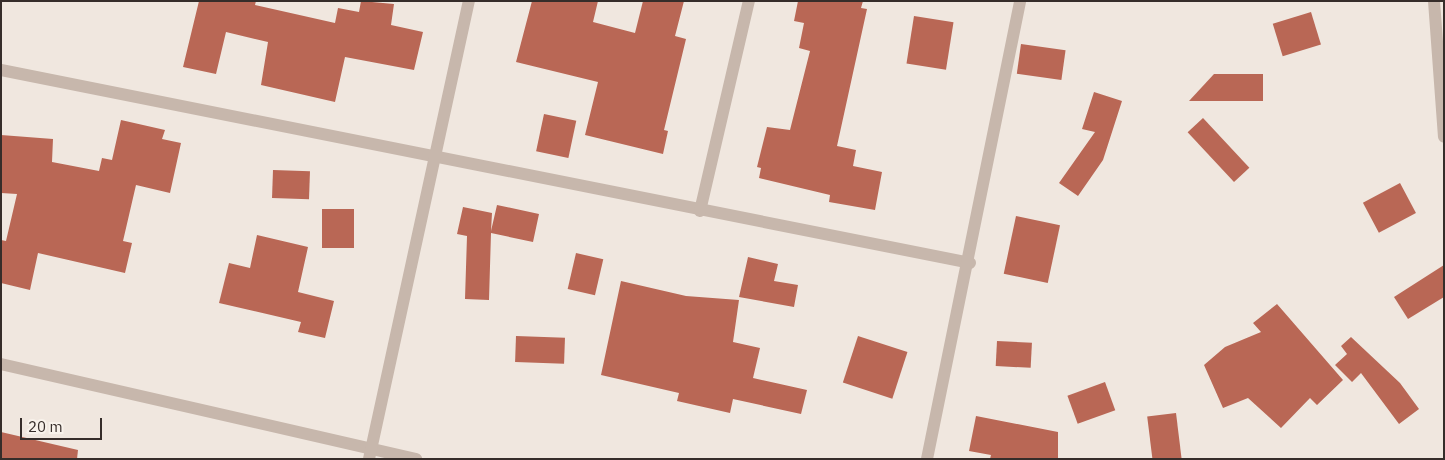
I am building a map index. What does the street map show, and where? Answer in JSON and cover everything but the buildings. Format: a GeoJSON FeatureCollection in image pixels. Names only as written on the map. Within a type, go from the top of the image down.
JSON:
{"type":"FeatureCollection","features":[{"type":"Feature","properties":{"kind":"street"},"geometry":{"type":"LineString","coordinates":[[370,453],[437,155],[469,1]]}},
{"type":"Feature","properties":{"kind":"street"},"geometry":{"type":"LineString","coordinates":[[700,211],[749,1]]}},
{"type":"Feature","properties":{"kind":"street"},"geometry":{"type":"LineString","coordinates":[[927,459],[970,263],[1020,1]]}},
{"type":"Feature","properties":{"kind":"street"},"geometry":{"type":"LineString","coordinates":[[1434,1],[1436,78],[1444,138]]}},
{"type":"Feature","properties":{"kind":"street"},"geometry":{"type":"LineString","coordinates":[[1,70],[437,155],[700,211],[970,263]]}},
{"type":"Feature","properties":{"kind":"street"},"geometry":{"type":"LineString","coordinates":[[1,364],[370,453],[416,459]]}}]}
